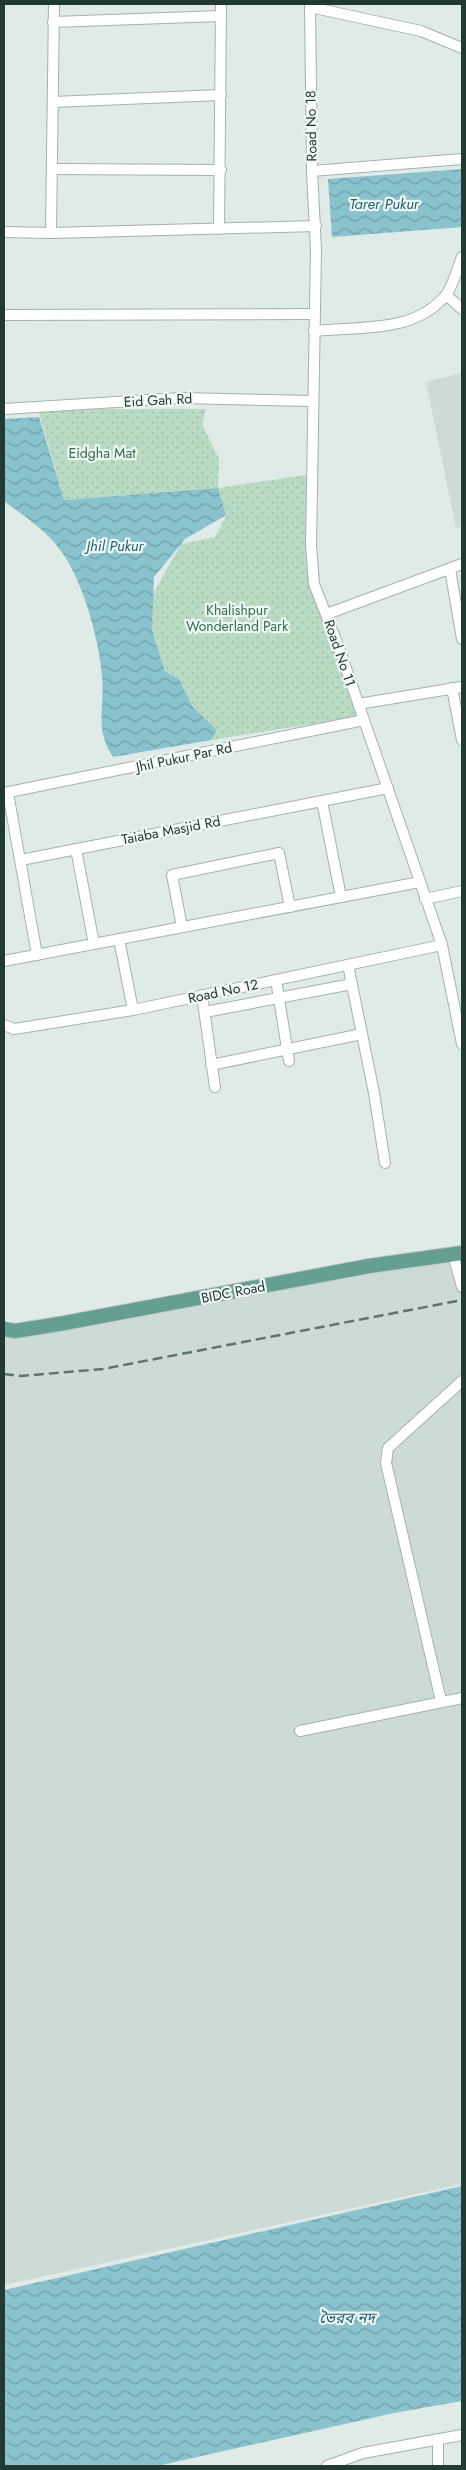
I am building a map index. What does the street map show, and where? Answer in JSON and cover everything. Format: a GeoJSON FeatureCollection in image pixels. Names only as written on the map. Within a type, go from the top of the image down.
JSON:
{"type":"FeatureCollection","features":[{"type":"Feature","properties":{"kind":"main road","name":"BIDC Road"},"geometry":{"type":"LineString","coordinates":[[4,1329],[15,1331],[58,1324],[369,1266],[458,1254]]}},
{"type":"Feature","properties":{"kind":"street"},"geometry":{"type":"LineString","coordinates":[[52,233],[54,4]]}},
{"type":"Feature","properties":{"kind":"street"},"geometry":{"type":"LineString","coordinates":[[219,229],[221,4]]}},
{"type":"Feature","properties":{"kind":"street"},"geometry":{"type":"LineString","coordinates":[[310,6],[421,31],[462,48]]}},
{"type":"Feature","properties":{"kind":"street","name":"Road No 18"},"geometry":{"type":"LineString","coordinates":[[310,6],[312,171],[316,249]]}},
{"type":"Feature","properties":{"kind":"street"},"geometry":{"type":"LineString","coordinates":[[53,22],[221,16]]}},
{"type":"Feature","properties":{"kind":"street"},"geometry":{"type":"LineString","coordinates":[[53,102],[221,96]]}},
{"type":"Feature","properties":{"kind":"street"},"geometry":{"type":"LineString","coordinates":[[312,171],[462,159]]}},
{"type":"Feature","properties":{"kind":"street"},"geometry":{"type":"LineString","coordinates":[[53,169],[220,170]]}},
{"type":"Feature","properties":{"kind":"street"},"geometry":{"type":"LineString","coordinates":[[4,232],[52,233],[316,226]]}},
{"type":"Feature","properties":{"kind":"street","name":"Road No 11"},"geometry":{"type":"LineString","coordinates":[[316,249],[311,545],[314,584],[327,614],[442,945],[462,1044]]}},
{"type":"Feature","properties":{"kind":"street"},"geometry":{"type":"LineString","coordinates":[[314,331],[394,325],[427,312],[446,295],[462,257]]}},
{"type":"Feature","properties":{"kind":"street"},"geometry":{"type":"LineString","coordinates":[[446,295],[462,309]]}},
{"type":"Feature","properties":{"kind":"street"},"geometry":{"type":"LineString","coordinates":[[4,315],[314,314]]}},
{"type":"Feature","properties":{"kind":"street","name":"Eid Gah Rd"},"geometry":{"type":"LineString","coordinates":[[4,409],[181,398],[313,401]]}},
{"type":"Feature","properties":{"kind":"street"},"geometry":{"type":"LineString","coordinates":[[327,614],[462,564]]}},
{"type":"Feature","properties":{"kind":"street"},"geometry":{"type":"LineString","coordinates":[[450,569],[462,632]]}},
{"type":"Feature","properties":{"kind":"street"},"geometry":{"type":"LineString","coordinates":[[358,704],[457,688],[462,740]]}},
{"type":"Feature","properties":{"kind":"street","name":"Jhil Pukur Par Rd"},"geometry":{"type":"LineString","coordinates":[[6,793],[364,720]]}},
{"type":"Feature","properties":{"kind":"street","name":"Taiaba Masjid Rd"},"geometry":{"type":"LineString","coordinates":[[21,860],[388,788]]}},
{"type":"Feature","properties":{"kind":"street"},"geometry":{"type":"LineString","coordinates":[[6,793],[21,860],[37,955]]}},
{"type":"Feature","properties":{"kind":"street"},"geometry":{"type":"LineString","coordinates":[[322,801],[341,897]]}},
{"type":"Feature","properties":{"kind":"street"},"geometry":{"type":"LineString","coordinates":[[76,849],[94,944]]}},
{"type":"Feature","properties":{"kind":"street"},"geometry":{"type":"LineString","coordinates":[[182,927],[172,874],[279,853],[290,907]]}},
{"type":"Feature","properties":{"kind":"street"},"geometry":{"type":"LineString","coordinates":[[4,961],[420,882]]}},
{"type":"Feature","properties":{"kind":"street"},"geometry":{"type":"LineString","coordinates":[[425,899],[462,891]]}},
{"type":"Feature","properties":{"kind":"street"},"geometry":{"type":"LineString","coordinates":[[119,939],[133,1010]]}},
{"type":"Feature","properties":{"kind":"street","name":"Road No 12"},"geometry":{"type":"LineString","coordinates":[[4,1025],[14,1030],[133,1010],[442,945]]}},
{"type":"Feature","properties":{"kind":"street"},"geometry":{"type":"LineString","coordinates":[[348,965],[385,1163]]}},
{"type":"Feature","properties":{"kind":"street"},"geometry":{"type":"LineString","coordinates":[[276,980],[288,1056]]}},
{"type":"Feature","properties":{"kind":"street"},"geometry":{"type":"LineString","coordinates":[[204,1012],[352,984]]}},
{"type":"Feature","properties":{"kind":"street"},"geometry":{"type":"LineString","coordinates":[[202,995],[215,1087]]}},
{"type":"Feature","properties":{"kind":"street"},"geometry":{"type":"LineString","coordinates":[[211,1065],[288,1056],[362,1034]]}},
{"type":"Feature","properties":{"kind":"street"},"geometry":{"type":"LineString","coordinates":[[458,1254],[462,1287]]}},
{"type":"Feature","properties":{"kind":"street"},"geometry":{"type":"LineString","coordinates":[[441,1701],[386,1463],[388,1448],[462,1382]]}},
{"type":"Feature","properties":{"kind":"street"},"geometry":{"type":"LineString","coordinates":[[300,1731],[462,1698]]}},
{"type":"Feature","properties":{"kind":"street"},"geometry":{"type":"LineString","coordinates":[[327,2466],[363,2453],[462,2435]]}},
{"type":"Feature","properties":{"kind":"street"},"geometry":{"type":"LineString","coordinates":[[438,2439],[438,2466]]}},
{"type":"Feature","properties":{"kind":"shaded area"},"geometry":{"type":"Polygon","coordinates":[[[462,373],[462,526],[456,528],[426,382],[462,373]]]}},
{"type":"Feature","properties":{"kind":"shaded area"},"geometry":{"type":"Polygon","coordinates":[[[462,1253],[462,2184],[4,2285],[4,1331],[462,1253]]]}},
{"type":"Feature","properties":{"kind":"green space","name":"Eidgha Mat"},"geometry":{"type":"Polygon","coordinates":[[[38,409],[206,409],[202,424],[219,459],[218,488],[64,500],[38,409]]]}},
{"type":"Feature","properties":{"kind":"green space","name":"Khalishpur Wonderland Park"},"geometry":{"type":"Polygon","coordinates":[[[312,474],[314,584],[362,716],[211,740],[217,730],[192,706],[179,679],[165,671],[152,630],[153,594],[181,544],[215,537],[226,516],[218,488],[312,474]]]}},
{"type":"Feature","properties":{"kind":"water","name":"Tarer Pukur"},"geometry":{"type":"Polygon","coordinates":[[[462,169],[462,227],[332,237],[328,179],[462,169]]]}},
{"type":"Feature","properties":{"kind":"water","name":"Jhil Pukur"},"geometry":{"type":"Polygon","coordinates":[[[39,417],[64,500],[218,488],[226,515],[185,539],[154,577],[152,630],[165,671],[179,679],[192,706],[217,730],[211,740],[113,757],[107,747],[102,728],[103,688],[100,661],[94,628],[83,594],[69,563],[55,543],[49,536],[4,501],[4,419],[39,417]]]}},
{"type":"Feature","properties":{"kind":"water","name":"ভৈরব নদ"},"geometry":{"type":"Polygon","coordinates":[[[462,2186],[462,2401],[394,2413],[157,2466],[4,2466],[4,2290],[462,2186]]]}},
{"type":"Feature","properties":{"kind":"railway"},"geometry":{"type":"LineString","coordinates":[[4,1374],[21,1376],[103,1369],[462,1300]]}}]}
